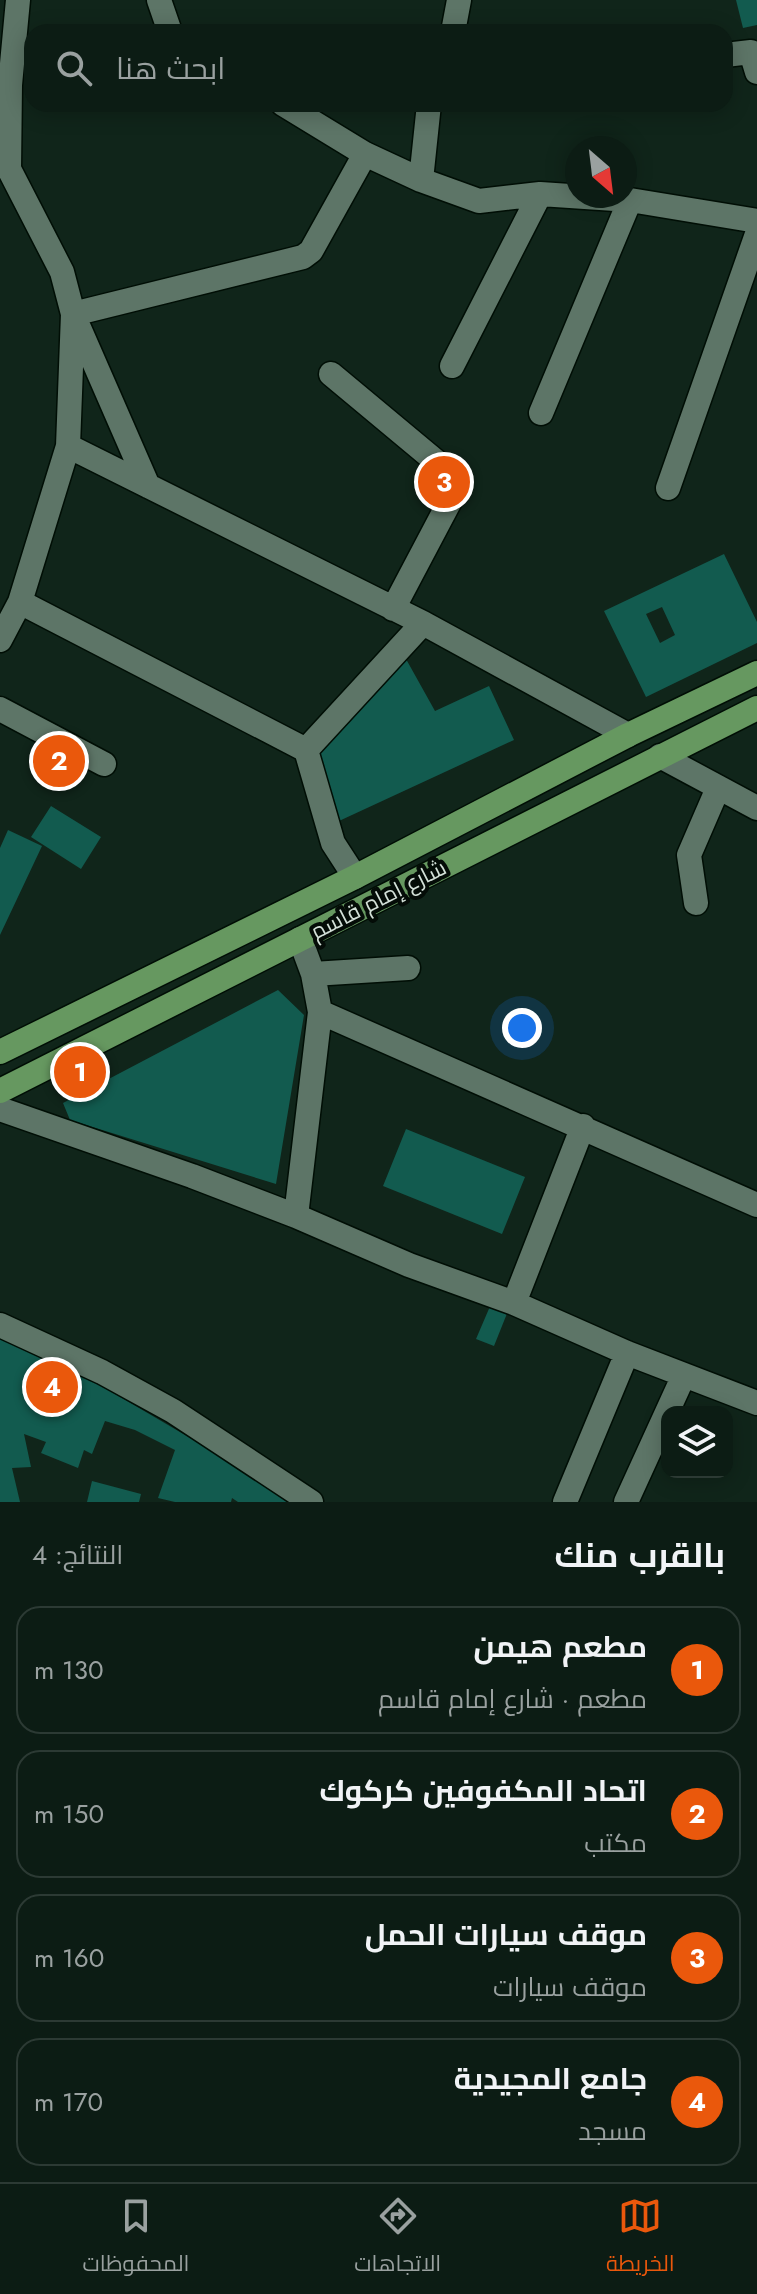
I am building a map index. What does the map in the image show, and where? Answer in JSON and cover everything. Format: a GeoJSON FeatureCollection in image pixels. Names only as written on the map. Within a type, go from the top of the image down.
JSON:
{"type":"FeatureCollection","features":[{"type":"Feature","properties":{"kind":"main road","name":"شارع إمام قاسم"},"geometry":{"type":"LineString","coordinates":[[0,1052],[355,877],[628,735],[757,673]]}},
{"type":"Feature","properties":{"kind":"main road","name":"شارع إمام قاسم"},"geometry":{"type":"LineString","coordinates":[[0,1091],[757,708]]}},
{"type":"Feature","properties":{"kind":"main road"},"geometry":{"type":"LineString","coordinates":[[628,735],[660,756]]}},
{"type":"Feature","properties":{"kind":"street"},"geometry":{"type":"LineString","coordinates":[[18,0],[4,163],[62,272],[73,314],[148,486]]}},
{"type":"Feature","properties":{"kind":"street"},"geometry":{"type":"LineString","coordinates":[[159,0],[167,24]]}},
{"type":"Feature","properties":{"kind":"street"},"geometry":{"type":"LineString","coordinates":[[454,24],[459,0]]}},
{"type":"Feature","properties":{"kind":"street"},"geometry":{"type":"LineString","coordinates":[[733,56],[755,58]]}},
{"type":"Feature","properties":{"kind":"street"},"geometry":{"type":"LineString","coordinates":[[296,112],[365,154],[421,180],[479,201],[540,194],[565,196]]}},
{"type":"Feature","properties":{"kind":"street"},"geometry":{"type":"LineString","coordinates":[[421,180],[428,112]]}},
{"type":"Feature","properties":{"kind":"street"},"geometry":{"type":"LineString","coordinates":[[73,314],[303,257],[311,251],[365,154]]}},
{"type":"Feature","properties":{"kind":"street"},"geometry":{"type":"LineString","coordinates":[[452,366],[540,194]]}},
{"type":"Feature","properties":{"kind":"street"},"geometry":{"type":"LineString","coordinates":[[637,201],[757,221]]}},
{"type":"Feature","properties":{"kind":"street"},"geometry":{"type":"LineString","coordinates":[[541,413],[627,208]]}},
{"type":"Feature","properties":{"kind":"street"},"geometry":{"type":"LineString","coordinates":[[668,488],[757,234]]}},
{"type":"Feature","properties":{"kind":"street"},"geometry":{"type":"LineString","coordinates":[[0,640],[20,602],[68,446],[73,314]]}},
{"type":"Feature","properties":{"kind":"street"},"geometry":{"type":"LineString","coordinates":[[331,374],[439,464],[447,482],[451,499],[393,609]]}},
{"type":"Feature","properties":{"kind":"street"},"geometry":{"type":"LineString","coordinates":[[68,446],[423,623],[628,735]]}},
{"type":"Feature","properties":{"kind":"street"},"geometry":{"type":"LineString","coordinates":[[20,602],[306,750],[333,843],[355,877]]}},
{"type":"Feature","properties":{"kind":"street"},"geometry":{"type":"LineString","coordinates":[[306,750],[423,623]]}},
{"type":"Feature","properties":{"kind":"street"},"geometry":{"type":"LineString","coordinates":[[0,709],[104,764]]}},
{"type":"Feature","properties":{"kind":"street"},"geometry":{"type":"LineString","coordinates":[[660,756],[757,808]]}},
{"type":"Feature","properties":{"kind":"street"},"geometry":{"type":"LineString","coordinates":[[696,903],[689,855],[718,788]]}},
{"type":"Feature","properties":{"kind":"street"},"geometry":{"type":"LineString","coordinates":[[296,1216],[320,1012],[313,974],[300,939]]}},
{"type":"Feature","properties":{"kind":"street"},"geometry":{"type":"LineString","coordinates":[[313,974],[408,968]]}},
{"type":"Feature","properties":{"kind":"street"},"geometry":{"type":"LineString","coordinates":[[320,1012],[757,1205]]}},
{"type":"Feature","properties":{"kind":"street"},"geometry":{"type":"LineString","coordinates":[[0,1109],[296,1216],[409,1265],[514,1303],[627,1353],[757,1403]]}},
{"type":"Feature","properties":{"kind":"street"},"geometry":{"type":"LineString","coordinates":[[514,1303],[583,1126]]}},
{"type":"Feature","properties":{"kind":"street"},"geometry":{"type":"LineString","coordinates":[[0,1325],[102,1372],[160,1403],[311,1502]]}},
{"type":"Feature","properties":{"kind":"street"},"geometry":{"type":"LineString","coordinates":[[565,1502],[627,1353]]}},
{"type":"Feature","properties":{"kind":"street"},"geometry":{"type":"LineString","coordinates":[[626,1502],[684,1375]]}},
{"type":"Feature","properties":{"kind":"building"},"geometry":{"type":"Polygon","coordinates":[[[736,0],[757,0],[757,25],[743,28],[736,0]]]}},
{"type":"Feature","properties":{"kind":"building"},"geometry":{"type":"Polygon","coordinates":[[[724,554],[757,622],[757,643],[646,697],[604,611],[724,554]],[[662,607],[646,614],[660,643],[675,635],[662,607]]]}},
{"type":"Feature","properties":{"kind":"building"},"geometry":{"type":"Polygon","coordinates":[[[406,659],[435,711],[489,686],[514,740],[339,821],[317,753],[406,659]]]}},
{"type":"Feature","properties":{"kind":"building"},"geometry":{"type":"Polygon","coordinates":[[[51,806],[101,837],[81,869],[31,837],[51,806]]]}},
{"type":"Feature","properties":{"kind":"building"},"geometry":{"type":"Polygon","coordinates":[[[8,830],[42,846],[0,935],[0,848],[8,830]]]}},
{"type":"Feature","properties":{"kind":"building"},"geometry":{"type":"Polygon","coordinates":[[[278,990],[304,1015],[276,1184],[70,1120],[63,1103],[278,990]]]}},
{"type":"Feature","properties":{"kind":"building"},"geometry":{"type":"Polygon","coordinates":[[[406,1129],[525,1177],[502,1234],[383,1186],[406,1129]]]}},
{"type":"Feature","properties":{"kind":"building"},"geometry":{"type":"Polygon","coordinates":[[[491,1304],[508,1311],[494,1346],[476,1339],[491,1304]]]}},
{"type":"Feature","properties":{"kind":"building"},"geometry":{"type":"Polygon","coordinates":[[[0,1338],[47,1354],[226,1459],[287,1502],[238,1502],[232,1498],[231,1502],[175,1502],[158,1498],[175,1450],[135,1430],[105,1421],[92,1454],[84,1450],[78,1468],[41,1453],[46,1442],[24,1434],[31,1467],[12,1468],[20,1502],[0,1502],[0,1338]]]}},
{"type":"Feature","properties":{"kind":"building"},"geometry":{"type":"Polygon","coordinates":[[[92,1481],[141,1494],[139,1502],[87,1502],[92,1481]]]}},
{"type":"Feature","properties":{"kind":"place","name":"موقف سيارات الحمل"},"geometry":{"type":"Point","coordinates":[444,482]}},
{"type":"Feature","properties":{"kind":"place","name":"اتحاد المكفوفين كركوك"},"geometry":{"type":"Point","coordinates":[59,761]}},
{"type":"Feature","properties":{"kind":"place","name":"مطعم هيمن"},"geometry":{"type":"Point","coordinates":[80,1072]}},
{"type":"Feature","properties":{"kind":"place","name":"جامع المجيدية"},"geometry":{"type":"Point","coordinates":[52,1387]}}]}
